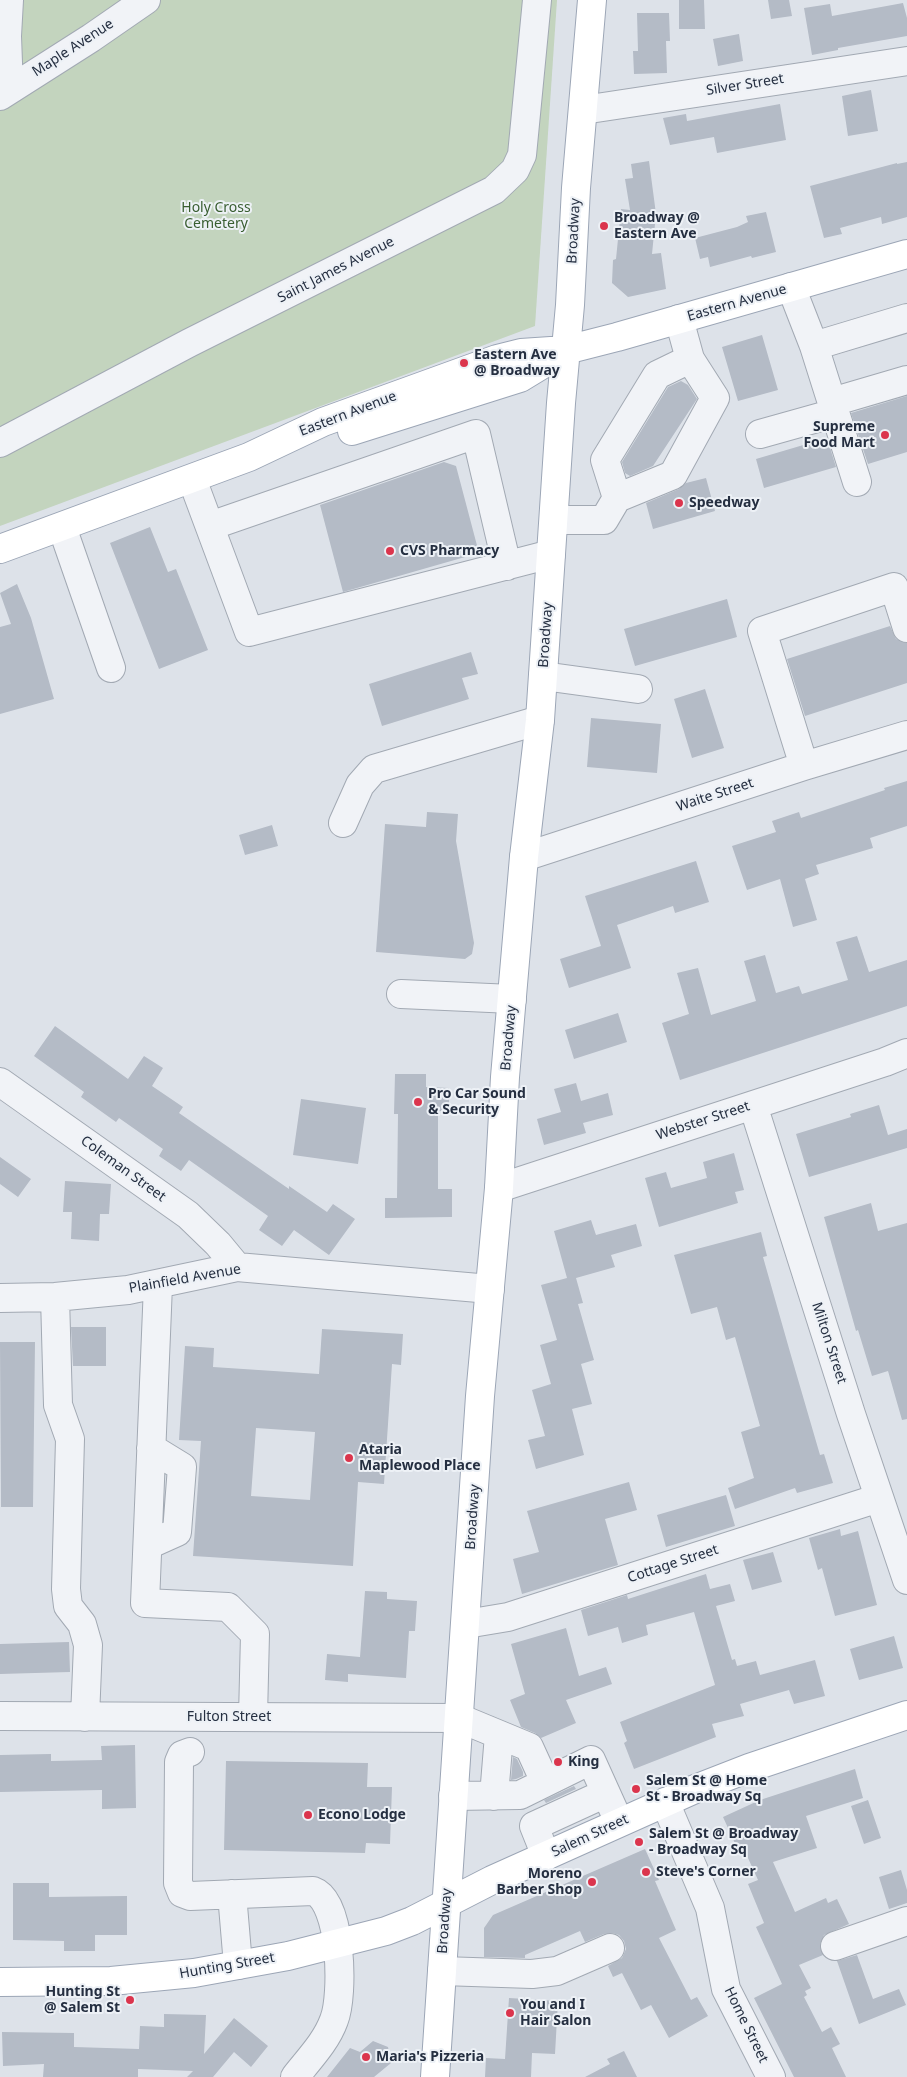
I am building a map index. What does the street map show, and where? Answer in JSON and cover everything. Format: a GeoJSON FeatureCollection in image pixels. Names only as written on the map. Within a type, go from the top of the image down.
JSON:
{"type":"FeatureCollection","features":[{"type":"Feature","properties":{"kind":"main road","name":"Broadway"},"geometry":{"type":"LineString","coordinates":[[435,2077],[480,1396],[499,1188],[524,857],[540,720],[570,305],[576,188],[592,0]]}},
{"type":"Feature","properties":{"kind":"main road","name":"Eastern Avenue"},"geometry":{"type":"LineString","coordinates":[[0,549],[249,457],[328,439],[520,378],[566,350],[907,254]]}},
{"type":"Feature","properties":{"kind":"main road","name":"Salem Street"},"geometry":{"type":"LineString","coordinates":[[446,1904],[492,1880],[665,1802],[749,1768],[907,1715]]}},
{"type":"Feature","properties":{"kind":"main road","name":"Hunting Street"},"geometry":{"type":"LineString","coordinates":[[0,1982],[74,1982],[145,1979],[238,1965],[338,1944],[396,1928],[446,1904]]}},
{"type":"Feature","properties":{"kind":"street"},"geometry":{"type":"LineString","coordinates":[[4,93],[9,0]]}},
{"type":"Feature","properties":{"kind":"street","name":"Maple Avenue"},"geometry":{"type":"LineString","coordinates":[[4,93],[91,38],[146,0]]}},
{"type":"Feature","properties":{"kind":"street","name":"Saint James Avenue"},"geometry":{"type":"LineString","coordinates":[[0,443],[189,343],[494,190],[515,170],[522,154],[537,0]]}},
{"type":"Feature","properties":{"kind":"street","name":"Silver Street"},"geometry":{"type":"LineString","coordinates":[[584,110],[907,61]]}},
{"type":"Feature","properties":{"kind":"street"},"geometry":{"type":"LineString","coordinates":[[791,287],[814,346],[857,482]]}},
{"type":"Feature","properties":{"kind":"street"},"geometry":{"type":"LineString","coordinates":[[814,346],[907,318]]}},
{"type":"Feature","properties":{"kind":"street"},"geometry":{"type":"LineString","coordinates":[[554,520],[604,520],[617,498],[673,475],[715,398],[690,359],[680,319]]}},
{"type":"Feature","properties":{"kind":"street"},"geometry":{"type":"LineString","coordinates":[[617,498],[606,460],[657,375],[690,359]]}},
{"type":"Feature","properties":{"kind":"street"},"geometry":{"type":"LineString","coordinates":[[760,434],[907,380]]}},
{"type":"Feature","properties":{"kind":"street"},"geometry":{"type":"LineString","coordinates":[[210,526],[476,434],[507,566]]}},
{"type":"Feature","properties":{"kind":"street"},"geometry":{"type":"LineString","coordinates":[[192,479],[249,632],[551,554]]}},
{"type":"Feature","properties":{"kind":"street"},"geometry":{"type":"LineString","coordinates":[[62,527],[111,668]]}},
{"type":"Feature","properties":{"kind":"street"},"geometry":{"type":"LineString","coordinates":[[804,766],[762,631],[894,587],[907,628]]}},
{"type":"Feature","properties":{"kind":"street"},"geometry":{"type":"LineString","coordinates":[[543,676],[638,689]]}},
{"type":"Feature","properties":{"kind":"street"},"geometry":{"type":"LineString","coordinates":[[343,823],[360,785],[374,769],[540,720]]}},
{"type":"Feature","properties":{"kind":"street","name":"Waite Street"},"geometry":{"type":"LineString","coordinates":[[524,857],[907,734]]}},
{"type":"Feature","properties":{"kind":"street"},"geometry":{"type":"LineString","coordinates":[[401,994],[512,999]]}},
{"type":"Feature","properties":{"kind":"street","name":"Webster Street"},"geometry":{"type":"LineString","coordinates":[[499,1188],[885,1062],[907,1053]]}},
{"type":"Feature","properties":{"kind":"street","name":"Coleman Street"},"geometry":{"type":"LineString","coordinates":[[0,1082],[188,1216],[218,1244],[237,1267]]}},
{"type":"Feature","properties":{"kind":"street","name":"Milton Street"},"geometry":{"type":"LineString","coordinates":[[753,1105],[907,1580]]}},
{"type":"Feature","properties":{"kind":"street","name":"Plainfield Avenue"},"geometry":{"type":"LineString","coordinates":[[0,1298],[55,1297],[128,1290],[237,1267],[490,1289]]}},
{"type":"Feature","properties":{"kind":"street"},"geometry":{"type":"LineString","coordinates":[[158,1285],[146,1603],[228,1607],[254,1634],[253,1717]]}},
{"type":"Feature","properties":{"kind":"street"},"geometry":{"type":"LineString","coordinates":[[55,1297],[58,1405],[70,1438],[66,1589],[68,1606],[82,1624],[88,1645],[85,1717]]}},
{"type":"Feature","properties":{"kind":"street","name":"Cottage Street"},"geometry":{"type":"LineString","coordinates":[[466,1624],[508,1617],[879,1498]]}},
{"type":"Feature","properties":{"kind":"street","name":"Fulton Street"},"geometry":{"type":"LineString","coordinates":[[0,1716],[459,1718]]}},
{"type":"Feature","properties":{"kind":"street"},"geometry":{"type":"LineString","coordinates":[[459,1718],[529,1747],[545,1782]]}},
{"type":"Feature","properties":{"kind":"street"},"geometry":{"type":"LineString","coordinates":[[499,1734],[507,1795],[534,1826],[546,1856]]}},
{"type":"Feature","properties":{"kind":"street"},"geometry":{"type":"LineString","coordinates":[[190,1752],[182,1755],[180,1762],[179,1888],[182,1893],[190,1896],[316,1892],[325,1900],[338,1944],[339,2004],[328,2034],[295,2077]]}},
{"type":"Feature","properties":{"kind":"street"},"geometry":{"type":"LineString","coordinates":[[453,1796],[507,1795],[545,1782],[591,1760],[620,1822]]}},
{"type":"Feature","properties":{"kind":"street"},"geometry":{"type":"LineString","coordinates":[[534,1826],[606,1793]]}},
{"type":"Feature","properties":{"kind":"street","name":"Home Street"},"geometry":{"type":"LineString","coordinates":[[665,1802],[711,1910],[726,1988],[771,2077]]}},
{"type":"Feature","properties":{"kind":"street"},"geometry":{"type":"LineString","coordinates":[[232,1894],[238,1965]]}},
{"type":"Feature","properties":{"kind":"street"},"geometry":{"type":"LineString","coordinates":[[835,1946],[907,1921]]}},
{"type":"Feature","properties":{"kind":"street"},"geometry":{"type":"LineString","coordinates":[[442,1971],[532,1974],[558,1971],[610,1948]]}},
{"type":"Feature","properties":{"kind":"green space","name":"Holy Cross Cemetery"},"geometry":{"type":"Polygon","coordinates":[[[0,0],[557,0],[535,326],[0,526],[0,0]]]}},
{"type":"Feature","properties":{"kind":"building"},"geometry":{"type":"Polygon","coordinates":[[[679,0],[704,0],[705,29],[679,29],[679,0]]]}},
{"type":"Feature","properties":{"kind":"building"},"geometry":{"type":"Polygon","coordinates":[[[768,0],[789,0],[792,16],[771,19],[768,0]]]}},
{"type":"Feature","properties":{"kind":"building"},"geometry":{"type":"Polygon","coordinates":[[[903,3],[907,18],[907,36],[838,48],[838,50],[812,55],[804,8],[830,4],[832,16],[903,3]]]}},
{"type":"Feature","properties":{"kind":"building"},"geometry":{"type":"Polygon","coordinates":[[[637,13],[669,13],[670,41],[666,41],[667,73],[634,74],[633,51],[638,51],[637,13]]]}},
{"type":"Feature","properties":{"kind":"building"},"geometry":{"type":"Polygon","coordinates":[[[739,34],[743,61],[718,66],[713,39],[739,34]]]}},
{"type":"Feature","properties":{"kind":"building"},"geometry":{"type":"Polygon","coordinates":[[[871,90],[878,131],[848,136],[842,96],[871,90]]]}},
{"type":"Feature","properties":{"kind":"building"},"geometry":{"type":"Polygon","coordinates":[[[780,104],[786,140],[717,153],[714,137],[670,145],[663,118],[686,114],[687,121],[780,104]]]}},
{"type":"Feature","properties":{"kind":"building"},"geometry":{"type":"Polygon","coordinates":[[[649,161],[656,214],[652,254],[661,253],[666,289],[628,297],[612,283],[613,260],[616,259],[621,209],[630,210],[625,179],[633,178],[631,164],[649,161]]]}},
{"type":"Feature","properties":{"kind":"building"},"geometry":{"type":"Polygon","coordinates":[[[907,162],[907,217],[882,224],[881,217],[840,228],[842,234],[824,238],[810,186],[907,162]]]}},
{"type":"Feature","properties":{"kind":"building"},"geometry":{"type":"Polygon","coordinates":[[[766,212],[776,252],[752,258],[751,256],[710,267],[708,257],[700,259],[695,238],[737,227],[748,222],[746,216],[766,212]]]}},
{"type":"Feature","properties":{"kind":"building"},"geometry":{"type":"Polygon","coordinates":[[[762,335],[778,390],[738,401],[722,347],[762,335]]]}},
{"type":"Feature","properties":{"kind":"building"},"geometry":{"type":"Polygon","coordinates":[[[681,381],[688,385],[697,399],[653,466],[630,476],[625,473],[622,462],[668,387],[681,381]]]}},
{"type":"Feature","properties":{"kind":"building"},"geometry":{"type":"Polygon","coordinates":[[[907,396],[907,452],[868,464],[851,413],[907,396]]]}},
{"type":"Feature","properties":{"kind":"building"},"geometry":{"type":"Polygon","coordinates":[[[827,438],[836,467],[764,488],[756,459],[827,438]]]}},
{"type":"Feature","properties":{"kind":"building"},"geometry":{"type":"Polygon","coordinates":[[[444,462],[456,466],[479,553],[343,592],[320,505],[444,462]]]}},
{"type":"Feature","properties":{"kind":"building","name":"Speedway"},"geometry":{"type":"Polygon","coordinates":[[[706,478],[715,511],[653,529],[646,503],[679,489],[686,483],[706,478]]]}},
{"type":"Feature","properties":{"kind":"building"},"geometry":{"type":"Polygon","coordinates":[[[150,527],[168,572],[176,569],[208,650],[159,669],[110,543],[150,527]]]}},
{"type":"Feature","properties":{"kind":"building"},"geometry":{"type":"Polygon","coordinates":[[[17,584],[31,618],[54,699],[0,714],[0,627],[11,624],[0,593],[17,584]]]}},
{"type":"Feature","properties":{"kind":"building"},"geometry":{"type":"Polygon","coordinates":[[[727,599],[737,637],[635,666],[624,629],[727,599]]]}},
{"type":"Feature","properties":{"kind":"building"},"geometry":{"type":"Polygon","coordinates":[[[890,626],[896,639],[907,643],[907,683],[805,716],[787,659],[890,626]]]}},
{"type":"Feature","properties":{"kind":"building"},"geometry":{"type":"Polygon","coordinates":[[[471,652],[478,674],[462,678],[469,699],[382,726],[369,684],[471,652]]]}},
{"type":"Feature","properties":{"kind":"building"},"geometry":{"type":"Polygon","coordinates":[[[705,689],[724,748],[692,758],[674,699],[705,689]]]}},
{"type":"Feature","properties":{"kind":"building"},"geometry":{"type":"Polygon","coordinates":[[[591,718],[661,724],[657,773],[587,767],[591,718]]]}},
{"type":"Feature","properties":{"kind":"building"},"geometry":{"type":"Polygon","coordinates":[[[907,781],[907,826],[870,838],[873,848],[816,865],[819,874],[805,879],[817,920],[793,927],[780,879],[747,890],[732,846],[776,832],[772,821],[799,812],[801,818],[907,781]]]}},
{"type":"Feature","properties":{"kind":"building"},"geometry":{"type":"Polygon","coordinates":[[[427,812],[458,814],[456,841],[474,943],[472,954],[465,959],[376,952],[385,824],[426,827],[427,812]]]}},
{"type":"Feature","properties":{"kind":"building"},"geometry":{"type":"Polygon","coordinates":[[[272,825],[278,846],[245,855],[239,835],[272,825]]]}},
{"type":"Feature","properties":{"kind":"building"},"geometry":{"type":"Polygon","coordinates":[[[696,861],[709,902],[675,913],[673,906],[617,925],[631,968],[569,988],[560,959],[601,946],[585,896],[696,861]]]}},
{"type":"Feature","properties":{"kind":"building"},"geometry":{"type":"Polygon","coordinates":[[[857,936],[869,972],[907,960],[907,1006],[680,1080],[662,1023],[689,1014],[677,973],[698,968],[711,1015],[756,1001],[744,961],[765,955],[776,993],[799,986],[802,994],[848,980],[836,942],[857,936]]]}},
{"type":"Feature","properties":{"kind":"building"},"geometry":{"type":"Polygon","coordinates":[[[618,1013],[627,1042],[574,1059],[565,1030],[618,1013]]]}},
{"type":"Feature","properties":{"kind":"building"},"geometry":{"type":"Polygon","coordinates":[[[55,1026],[128,1079],[144,1056],[163,1068],[152,1086],[183,1107],[179,1113],[289,1189],[289,1186],[327,1212],[333,1204],[355,1219],[329,1255],[294,1230],[282,1246],[259,1230],[268,1216],[189,1160],[181,1171],[159,1156],[163,1149],[119,1118],[116,1122],[81,1097],[84,1092],[34,1056],[55,1026]]]}},
{"type":"Feature","properties":{"kind":"building"},"geometry":{"type":"Polygon","coordinates":[[[395,1074],[426,1074],[426,1087],[449,1088],[449,1111],[438,1111],[438,1189],[452,1189],[452,1217],[385,1218],[385,1198],[397,1198],[398,1114],[394,1114],[395,1074]]]}},
{"type":"Feature","properties":{"kind":"building"},"geometry":{"type":"Polygon","coordinates":[[[576,1083],[581,1101],[608,1093],[613,1115],[583,1123],[586,1133],[544,1145],[537,1119],[561,1112],[554,1089],[576,1083]]]}},
{"type":"Feature","properties":{"kind":"building"},"geometry":{"type":"Polygon","coordinates":[[[301,1099],[366,1108],[358,1164],[293,1155],[301,1099]]]}},
{"type":"Feature","properties":{"kind":"building"},"geometry":{"type":"Polygon","coordinates":[[[879,1105],[888,1135],[907,1129],[907,1148],[809,1177],[796,1134],[851,1117],[850,1114],[879,1105]]]}},
{"type":"Feature","properties":{"kind":"building"},"geometry":{"type":"Polygon","coordinates":[[[734,1153],[744,1190],[735,1192],[738,1203],[659,1227],[645,1178],[666,1172],[671,1188],[707,1178],[703,1162],[734,1153]]]}},
{"type":"Feature","properties":{"kind":"building"},"geometry":{"type":"Polygon","coordinates":[[[0,1157],[31,1179],[18,1197],[0,1184],[0,1157]]]}},
{"type":"Feature","properties":{"kind":"building"},"geometry":{"type":"Polygon","coordinates":[[[65,1181],[111,1184],[109,1214],[100,1214],[99,1241],[71,1239],[72,1212],[63,1212],[65,1181]]]}},
{"type":"Feature","properties":{"kind":"building"},"geometry":{"type":"Polygon","coordinates":[[[871,1203],[878,1231],[907,1223],[907,1419],[902,1420],[888,1371],[872,1376],[858,1330],[856,1331],[824,1217],[871,1203]]]}},
{"type":"Feature","properties":{"kind":"building"},"geometry":{"type":"Polygon","coordinates":[[[591,1220],[596,1235],[636,1224],[642,1246],[611,1255],[615,1267],[576,1278],[583,1303],[578,1304],[594,1360],[581,1364],[592,1404],[572,1409],[584,1455],[536,1469],[528,1440],[545,1436],[532,1390],[551,1384],[540,1345],[557,1340],[541,1285],[567,1278],[554,1231],[591,1220]]]}},
{"type":"Feature","properties":{"kind":"building"},"geometry":{"type":"Polygon","coordinates":[[[761,1232],[767,1256],[763,1257],[790,1352],[820,1455],[824,1454],[833,1483],[797,1493],[795,1488],[735,1509],[728,1488],[754,1478],[741,1432],[760,1426],[735,1337],[726,1340],[717,1307],[691,1314],[674,1255],[761,1232]]]}},
{"type":"Feature","properties":{"kind":"building"},"geometry":{"type":"Polygon","coordinates":[[[71,1327],[106,1327],[106,1366],[73,1366],[71,1327]]]}},
{"type":"Feature","properties":{"kind":"building","name":"Ataria Maplewood Place"},"geometry":{"type":"Polygon","coordinates":[[[322,1329],[403,1334],[401,1365],[392,1364],[384,1484],[358,1482],[353,1566],[193,1556],[201,1441],[179,1440],[185,1346],[214,1348],[213,1367],[319,1374],[322,1329]],[[256,1428],[251,1496],[310,1500],[315,1432],[256,1428]]]}},
{"type":"Feature","properties":{"kind":"building"},"geometry":{"type":"Polygon","coordinates":[[[0,1342],[35,1342],[33,1507],[1,1507],[0,1342]]]}},
{"type":"Feature","properties":{"kind":"building"},"geometry":{"type":"Polygon","coordinates":[[[629,1482],[637,1510],[605,1519],[618,1565],[522,1594],[513,1559],[539,1552],[527,1511],[629,1482]]]}},
{"type":"Feature","properties":{"kind":"building"},"geometry":{"type":"Polygon","coordinates":[[[726,1495],[735,1526],[666,1547],[657,1515],[726,1495]]]}},
{"type":"Feature","properties":{"kind":"building"},"geometry":{"type":"Polygon","coordinates":[[[840,1529],[841,1536],[858,1531],[877,1605],[835,1616],[822,1568],[818,1570],[809,1538],[840,1529]]]}},
{"type":"Feature","properties":{"kind":"building"},"geometry":{"type":"Polygon","coordinates":[[[773,1552],[782,1582],[752,1590],[743,1560],[773,1552]]]}},
{"type":"Feature","properties":{"kind":"building"},"geometry":{"type":"Polygon","coordinates":[[[706,1574],[710,1589],[730,1584],[735,1601],[716,1606],[732,1660],[735,1659],[737,1666],[756,1661],[760,1675],[815,1660],[825,1696],[794,1704],[789,1690],[740,1704],[744,1716],[712,1724],[716,1737],[634,1769],[624,1743],[627,1741],[620,1722],[715,1685],[694,1612],[646,1625],[648,1635],[622,1643],[618,1627],[588,1636],[581,1610],[627,1595],[628,1599],[706,1574]]]}},
{"type":"Feature","properties":{"kind":"building"},"geometry":{"type":"Polygon","coordinates":[[[365,1591],[387,1592],[387,1599],[417,1601],[415,1631],[409,1631],[406,1678],[348,1674],[348,1682],[325,1680],[327,1654],[360,1657],[365,1591]]]}},
{"type":"Feature","properties":{"kind":"building"},"geometry":{"type":"Polygon","coordinates":[[[566,1628],[579,1676],[606,1667],[612,1684],[566,1700],[576,1723],[541,1738],[521,1727],[510,1700],[525,1694],[511,1644],[566,1628]]]}},
{"type":"Feature","properties":{"kind":"building"},"geometry":{"type":"Polygon","coordinates":[[[894,1636],[903,1668],[859,1680],[850,1649],[894,1636]]]}},
{"type":"Feature","properties":{"kind":"building"},"geometry":{"type":"Polygon","coordinates":[[[69,1642],[70,1672],[0,1674],[0,1644],[69,1642]]]}},
{"type":"Feature","properties":{"kind":"building"},"geometry":{"type":"Polygon","coordinates":[[[135,1745],[136,1808],[102,1809],[102,1790],[0,1792],[0,1755],[51,1754],[51,1761],[102,1760],[101,1746],[135,1745]]]}},
{"type":"Feature","properties":{"kind":"building"},"geometry":{"type":"Polygon","coordinates":[[[513,1757],[517,1759],[523,1776],[511,1780],[513,1757]]]}},
{"type":"Feature","properties":{"kind":"building","name":"Econo Lodge"},"geometry":{"type":"Polygon","coordinates":[[[226,1761],[368,1763],[367,1787],[392,1787],[390,1844],[366,1843],[365,1853],[224,1850],[226,1761]]]}},
{"type":"Feature","properties":{"kind":"building"},"geometry":{"type":"Polygon","coordinates":[[[855,1769],[863,1798],[806,1816],[817,1848],[773,1862],[795,1912],[826,1898],[828,1903],[837,1899],[849,1924],[824,1935],[820,1944],[823,1955],[799,1965],[811,1988],[805,1991],[807,1995],[804,1997],[822,2032],[831,2027],[840,2044],[832,2048],[846,2077],[794,2077],[754,1998],[782,1984],[756,1927],[764,1923],[748,1884],[758,1880],[743,1847],[738,1850],[723,1817],[760,1800],[855,1769]]]}},
{"type":"Feature","properties":{"kind":"building"},"geometry":{"type":"Polygon","coordinates":[[[574,1786],[576,1789],[546,1803],[544,1800],[574,1786]]]}},
{"type":"Feature","properties":{"kind":"building"},"geometry":{"type":"Polygon","coordinates":[[[868,1800],[881,1838],[864,1844],[851,1806],[868,1800]]]}},
{"type":"Feature","properties":{"kind":"building"},"geometry":{"type":"Polygon","coordinates":[[[645,1849],[659,1880],[655,1881],[676,1930],[659,1938],[691,2000],[697,1997],[708,2016],[669,2038],[651,2005],[641,2010],[622,1973],[613,1977],[608,1966],[622,1958],[626,1949],[624,1941],[619,1935],[612,1933],[604,1934],[585,1942],[580,1931],[525,1955],[525,1958],[484,1957],[484,1928],[493,1915],[645,1849]]]}},
{"type":"Feature","properties":{"kind":"building"},"geometry":{"type":"Polygon","coordinates":[[[901,1870],[907,1890],[907,1903],[889,1909],[879,1877],[901,1870]]]}},
{"type":"Feature","properties":{"kind":"building"},"geometry":{"type":"Polygon","coordinates":[[[13,1883],[49,1883],[49,1897],[127,1896],[127,1935],[95,1935],[95,1951],[64,1951],[64,1941],[13,1940],[13,1883]]]}},
{"type":"Feature","properties":{"kind":"building"},"geometry":{"type":"Polygon","coordinates":[[[857,1955],[873,1999],[899,1989],[906,2005],[859,2024],[837,1961],[857,1955]]]}},
{"type":"Feature","properties":{"kind":"building"},"geometry":{"type":"Polygon","coordinates":[[[509,1998],[558,2001],[555,2054],[532,2053],[531,2077],[485,2077],[486,2058],[505,2059],[509,1998]]]}},
{"type":"Feature","properties":{"kind":"building"},"geometry":{"type":"Polygon","coordinates":[[[164,2014],[206,2015],[204,2054],[234,2018],[268,2046],[251,2067],[234,2052],[213,2077],[187,2077],[193,2071],[138,2069],[138,2077],[43,2077],[44,2064],[3,2066],[2,2032],[74,2033],[74,2047],[139,2049],[140,2026],[164,2027],[164,2014]]]}},
{"type":"Feature","properties":{"kind":"building","name":"Maria's Pizzeria"},"geometry":{"type":"Polygon","coordinates":[[[373,2041],[388,2047],[391,2063],[374,2077],[327,2077],[350,2048],[360,2052],[373,2041]]]}},
{"type":"Feature","properties":{"kind":"building"},"geometry":{"type":"Polygon","coordinates":[[[624,2051],[637,2077],[585,2077],[610,2064],[607,2059],[624,2051]]]}},
{"type":"Feature","properties":{"kind":"place","name":"Broadway @ Eastern Ave"},"geometry":{"type":"Point","coordinates":[604,226]}},
{"type":"Feature","properties":{"kind":"place","name":"Eastern Ave @ Broadway"},"geometry":{"type":"Point","coordinates":[464,363]}},
{"type":"Feature","properties":{"kind":"place","name":"Supreme Food Mart"},"geometry":{"type":"Point","coordinates":[885,435]}},
{"type":"Feature","properties":{"kind":"place","name":"Speedway"},"geometry":{"type":"Point","coordinates":[679,503]}},
{"type":"Feature","properties":{"kind":"place","name":"CVS Pharmacy"},"geometry":{"type":"Point","coordinates":[390,551]}},
{"type":"Feature","properties":{"kind":"place","name":"Pro Car Sound & Security"},"geometry":{"type":"Point","coordinates":[418,1102]}},
{"type":"Feature","properties":{"kind":"place","name":"Ataria Maplewood Place"},"geometry":{"type":"Point","coordinates":[349,1458]}},
{"type":"Feature","properties":{"kind":"place","name":"King"},"geometry":{"type":"Point","coordinates":[558,1762]}},
{"type":"Feature","properties":{"kind":"place","name":"Salem St @ Home St - Broadway Sq"},"geometry":{"type":"Point","coordinates":[636,1789]}},
{"type":"Feature","properties":{"kind":"place","name":"Econo Lodge"},"geometry":{"type":"Point","coordinates":[308,1815]}},
{"type":"Feature","properties":{"kind":"place","name":"Salem St @ Broadway - Broadway Sq"},"geometry":{"type":"Point","coordinates":[639,1842]}},
{"type":"Feature","properties":{"kind":"place","name":"Steve's Corner"},"geometry":{"type":"Point","coordinates":[646,1872]}},
{"type":"Feature","properties":{"kind":"place","name":"Moreno Barber Shop"},"geometry":{"type":"Point","coordinates":[592,1882]}},
{"type":"Feature","properties":{"kind":"place","name":"Hunting St @ Salem St"},"geometry":{"type":"Point","coordinates":[130,2000]}},
{"type":"Feature","properties":{"kind":"place","name":"You and I Hair Salon"},"geometry":{"type":"Point","coordinates":[510,2013]}},
{"type":"Feature","properties":{"kind":"place","name":"Maria's Pizzeria"},"geometry":{"type":"Point","coordinates":[366,2057]}}]}
